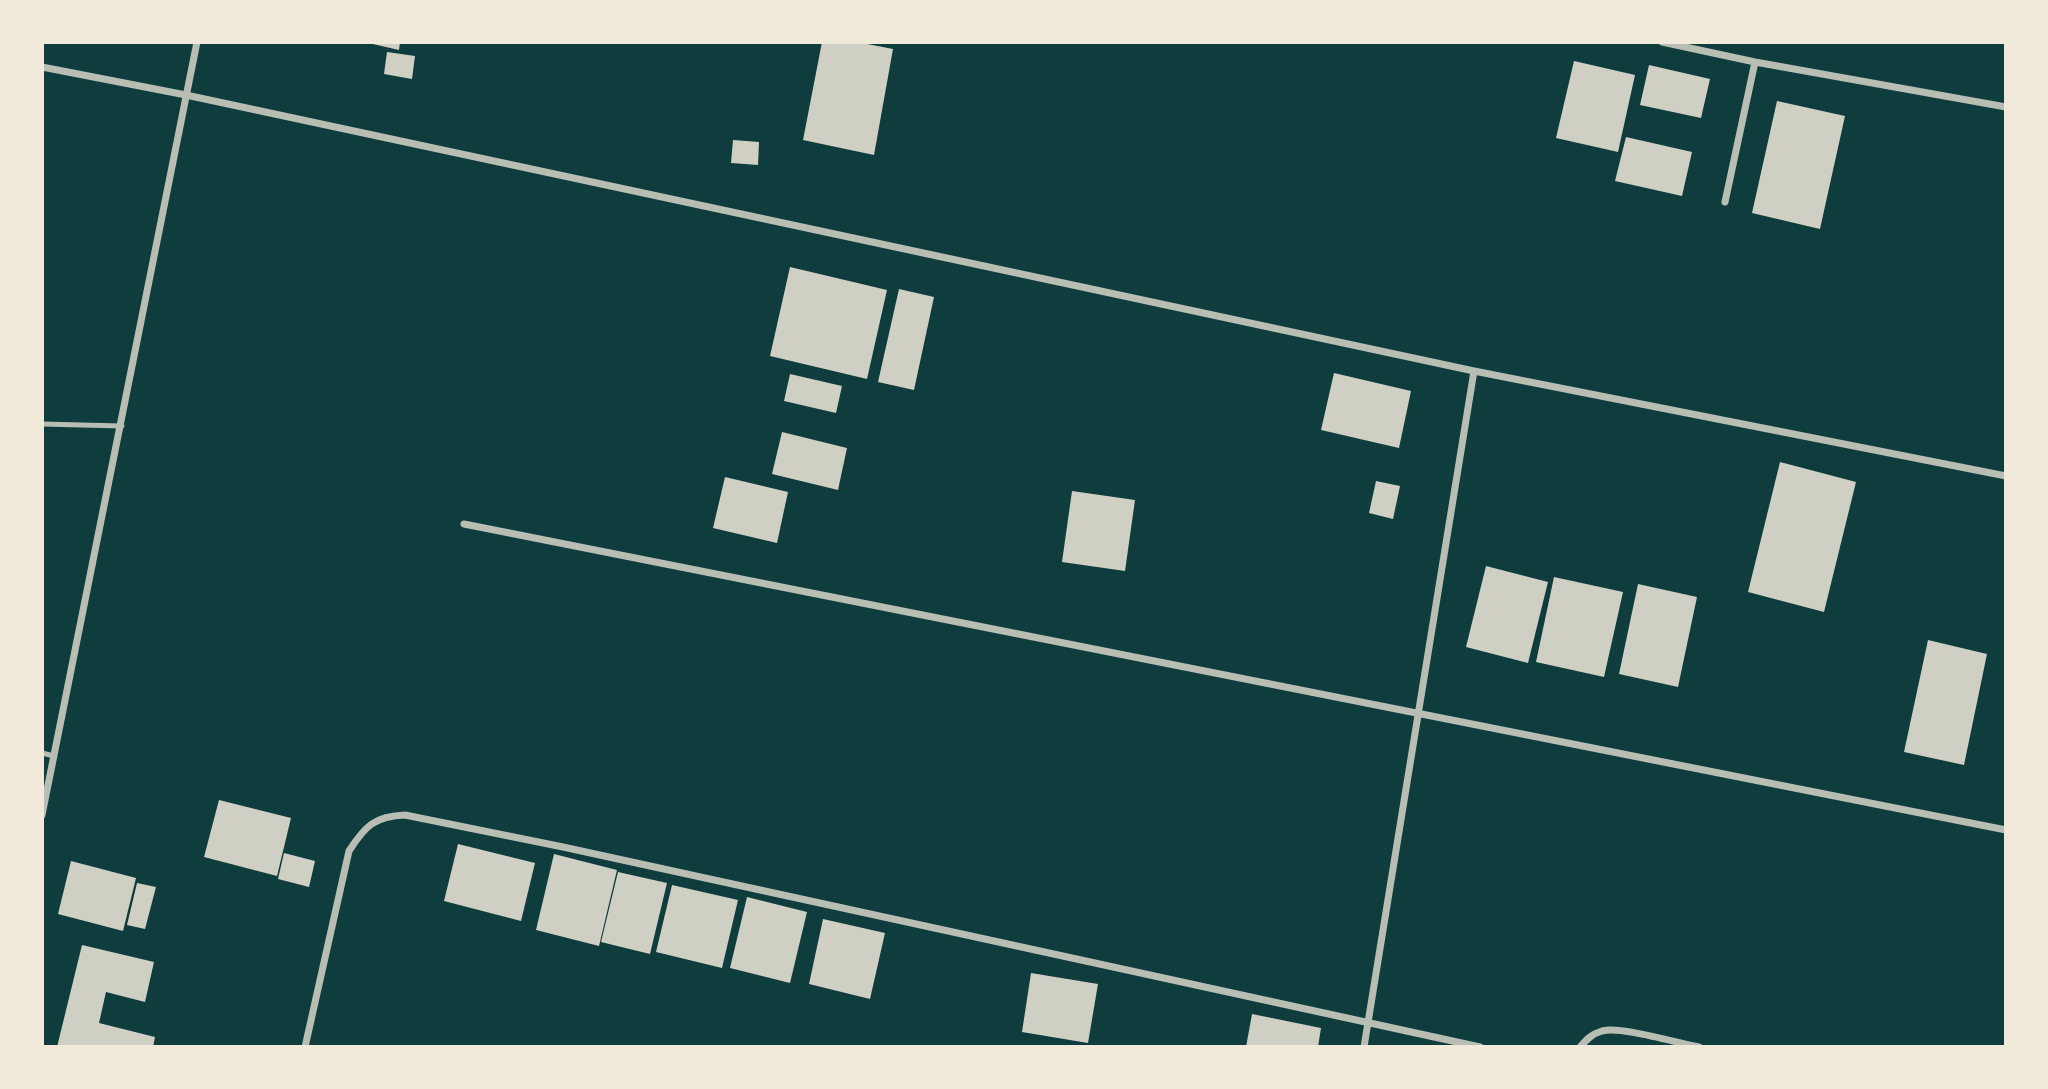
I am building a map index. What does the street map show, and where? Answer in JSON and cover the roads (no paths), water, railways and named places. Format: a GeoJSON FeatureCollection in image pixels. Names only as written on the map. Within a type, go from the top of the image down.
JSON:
{"type":"FeatureCollection","features":[{"type":"Feature","properties":{"kind":"street"},"geometry":{"type":"LineString","coordinates":[[42,815],[197,42]]}},
{"type":"Feature","properties":{"kind":"street"},"geometry":{"type":"LineString","coordinates":[[1662,42],[1755,62],[2006,107]]}},
{"type":"Feature","properties":{"kind":"street"},"geometry":{"type":"LineString","coordinates":[[1725,202],[1755,62]]}},
{"type":"Feature","properties":{"kind":"street"},"geometry":{"type":"LineString","coordinates":[[42,67],[186,95],[1474,371],[2006,476]]}},
{"type":"Feature","properties":{"kind":"street"},"geometry":{"type":"LineString","coordinates":[[1364,1047],[1474,371]]}},
{"type":"Feature","properties":{"kind":"street"},"geometry":{"type":"LineString","coordinates":[[464,524],[2006,830]]}},
{"type":"Feature","properties":{"kind":"street"},"geometry":{"type":"LineString","coordinates":[[305,1047],[349,851],[362,831],[384,816],[405,815],[1480,1047]]}},
{"type":"Feature","properties":{"kind":"street"},"geometry":{"type":"LineString","coordinates":[[1580,1047],[1589,1037],[1605,1030],[1628,1032],[1699,1047]]}},
{"type":"Feature","properties":{"kind":"lane"},"geometry":{"type":"LineString","coordinates":[[42,424],[122,425]]}},
{"type":"Feature","properties":{"kind":"lane"},"geometry":{"type":"LineString","coordinates":[[42,752],[54,756]]}}]}
